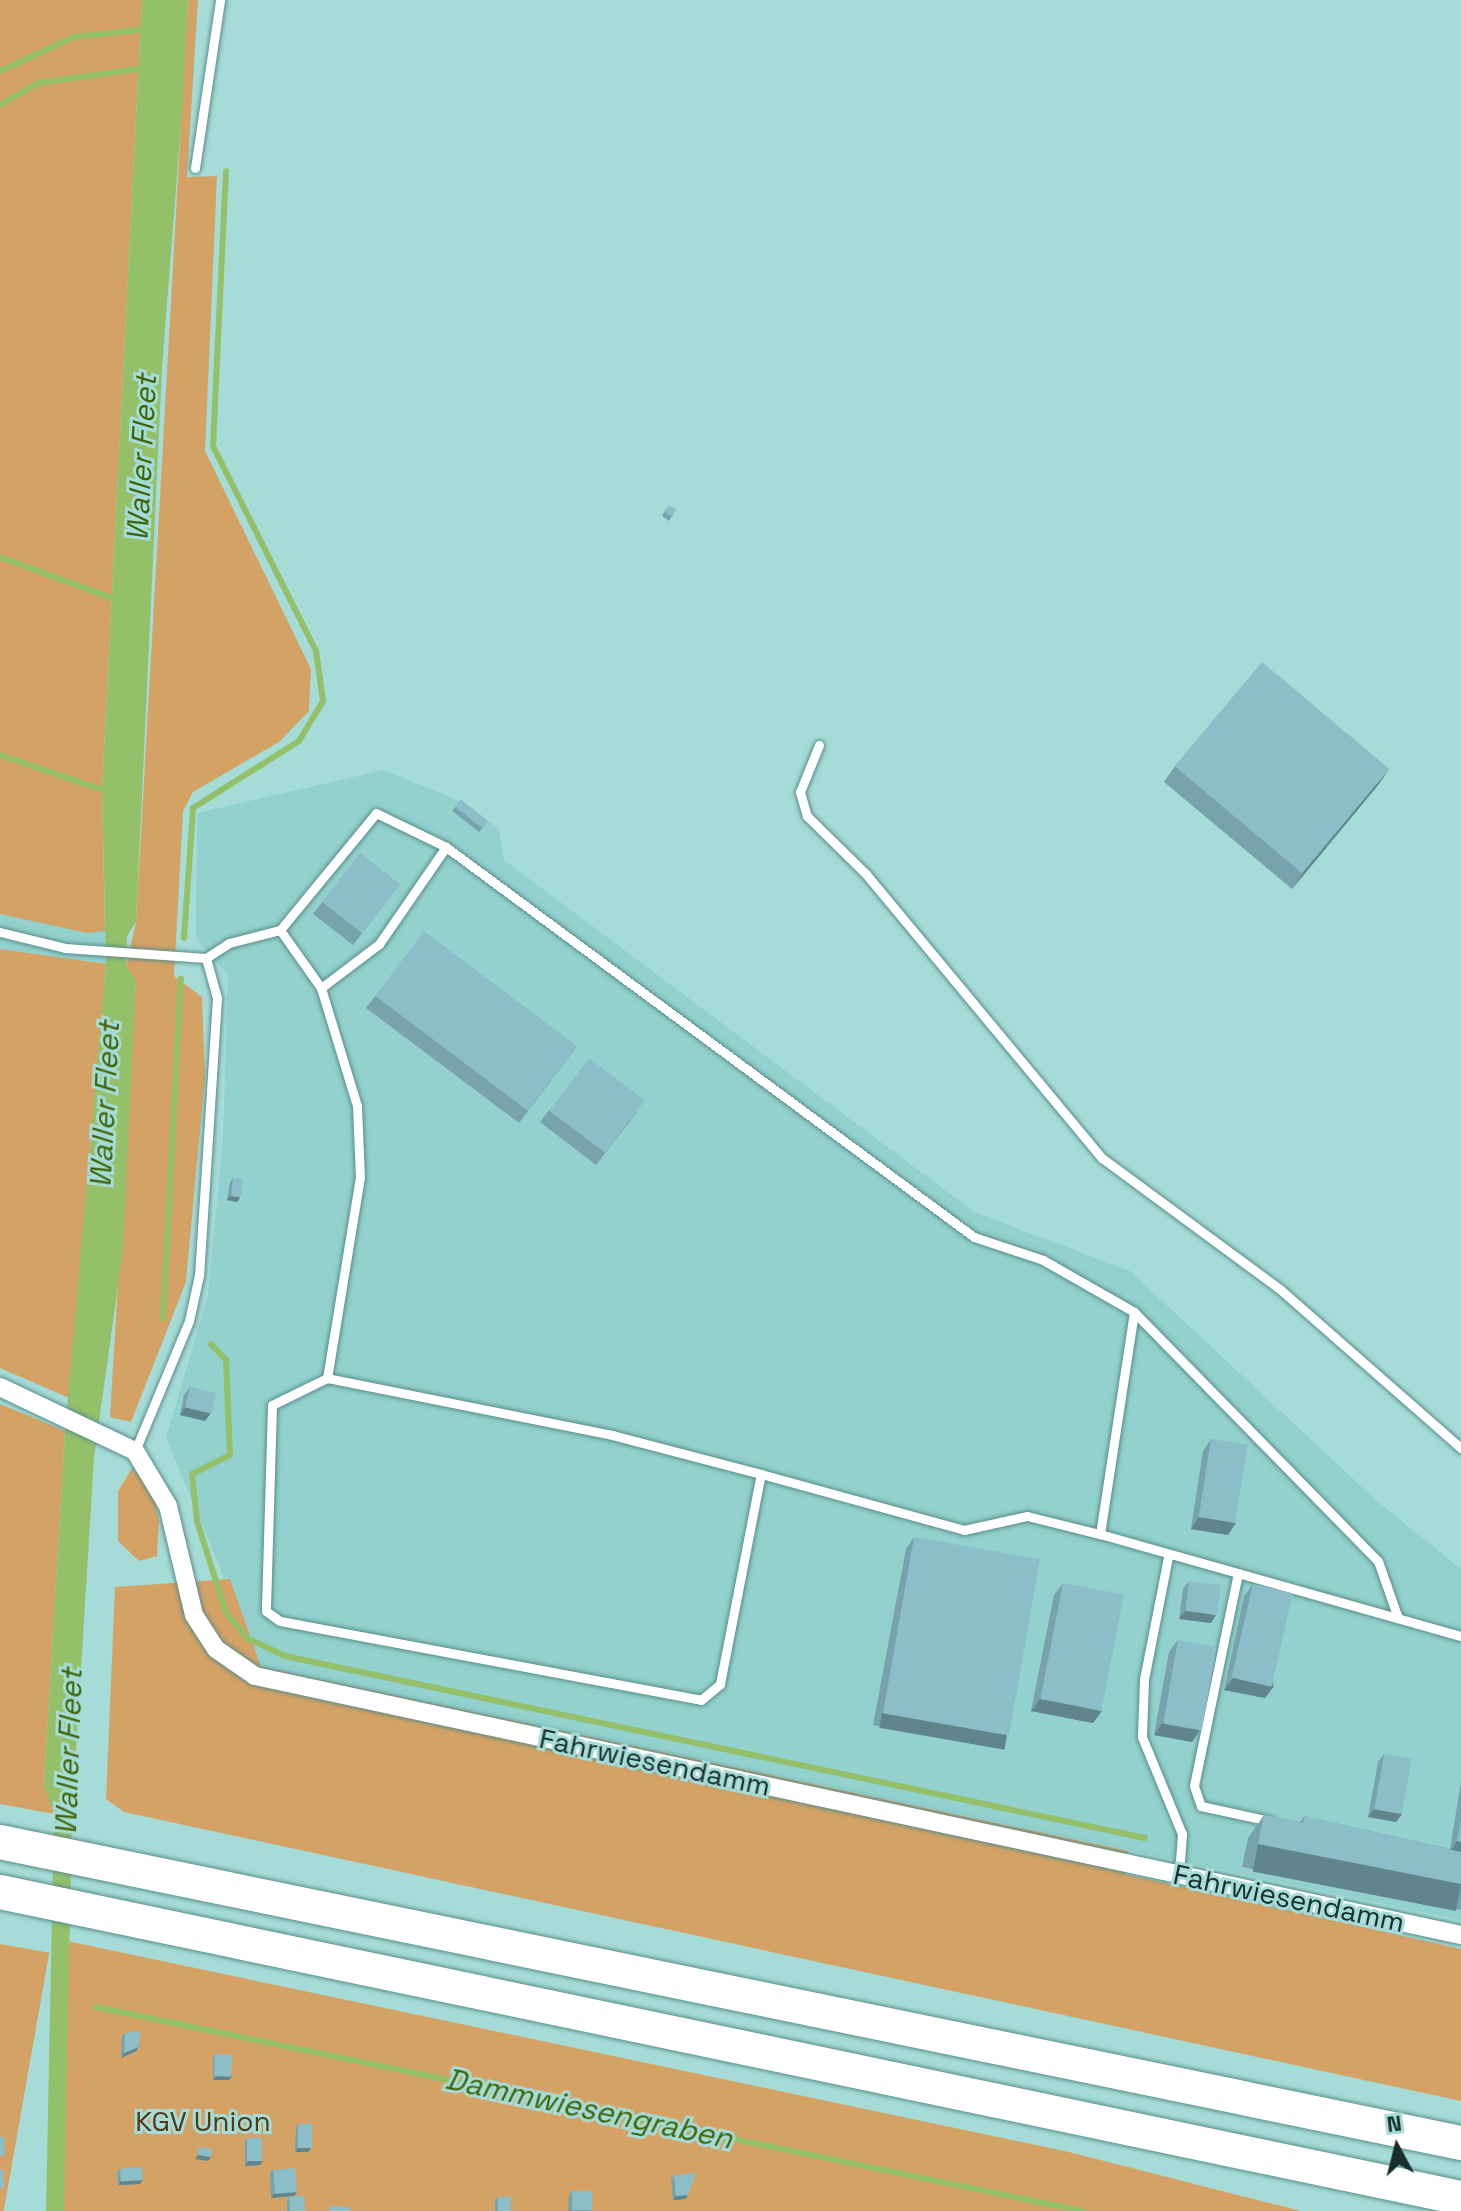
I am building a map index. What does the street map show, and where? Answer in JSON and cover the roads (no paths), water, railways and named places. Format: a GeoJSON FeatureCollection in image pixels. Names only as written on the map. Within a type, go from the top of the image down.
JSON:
{"type":"FeatureCollection","features":[{"type":"Feature","properties":{"kind":"highway"},"geometry":{"type":"LineString","coordinates":[[12,1845],[1461,2143]]}},
{"type":"Feature","properties":{"kind":"highway"},"geometry":{"type":"LineString","coordinates":[[16,1895],[1461,2198]]}},
{"type":"Feature","properties":{"kind":"street","name":"Fahrwiesendamm"},"geometry":{"type":"LineString","coordinates":[[0,1387],[111,1434],[135,1451],[168,1506],[194,1615],[216,1649],[255,1676],[1461,1935]]}},
{"type":"Feature","properties":{"kind":"lane"},"geometry":{"type":"LineString","coordinates":[[195,168],[220,0]]}},
{"type":"Feature","properties":{"kind":"lane"},"geometry":{"type":"LineString","coordinates":[[819,745],[800,792],[807,816],[866,874],[1102,1158],[1281,1290],[1461,1448]]}},
{"type":"Feature","properties":{"kind":"lane"},"geometry":{"type":"LineString","coordinates":[[0,932],[101,950],[206,958],[229,943],[280,930],[376,813],[446,847],[974,1237],[1043,1260],[1134,1312],[1378,1561],[1398,1618]]}},
{"type":"Feature","properties":{"kind":"lane"},"geometry":{"type":"LineString","coordinates":[[321,988],[379,944],[446,847]]}},
{"type":"Feature","properties":{"kind":"lane"},"geometry":{"type":"LineString","coordinates":[[280,930],[321,988],[357,1106],[360,1177],[327,1378]]}},
{"type":"Feature","properties":{"kind":"lane"},"geometry":{"type":"LineString","coordinates":[[135,1451],[189,1321],[199,1275],[217,998],[206,958]]}},
{"type":"Feature","properties":{"kind":"lane"},"geometry":{"type":"LineString","coordinates":[[1100,1534],[1134,1312]]}},
{"type":"Feature","properties":{"kind":"lane"},"geometry":{"type":"LineString","coordinates":[[761,1474],[720,1684],[701,1700],[280,1621],[266,1611],[261,1586],[272,1405],[327,1378],[612,1435],[761,1474],[964,1530],[1027,1516],[1461,1636]]}},
{"type":"Feature","properties":{"kind":"lane"},"geometry":{"type":"LineString","coordinates":[[1168,1557],[1144,1679],[1142,1737],[1182,1834],[1179,1875]]}},
{"type":"Feature","properties":{"kind":"lane"},"geometry":{"type":"LineString","coordinates":[[1238,1573],[1194,1786],[1201,1806],[1284,1824]]}},
{"type":"Feature","properties":{"kind":"water","name":"Waller Fleet"},"geometry":{"type":"Polygon","coordinates":[[[142,0],[188,0],[162,368],[136,922],[127,936],[126,966],[136,981],[123,1250],[94,1458],[72,1816],[64,2211],[46,2211],[54,1814],[44,1784],[65,1431],[106,964],[102,790],[142,0]]]}},
{"type":"Feature","properties":{"kind":"waterway"},"geometry":{"type":"LineString","coordinates":[[0,71],[74,37],[147,29]]}},
{"type":"Feature","properties":{"kind":"waterway"},"geometry":{"type":"LineString","coordinates":[[0,105],[38,83],[145,68]]}},
{"type":"Feature","properties":{"kind":"waterway"},"geometry":{"type":"LineString","coordinates":[[184,938],[193,808],[299,741],[323,701],[316,651],[213,446],[226,171]]}},
{"type":"Feature","properties":{"kind":"waterway"},"geometry":{"type":"LineString","coordinates":[[0,557],[117,600]]}},
{"type":"Feature","properties":{"kind":"waterway"},"geometry":{"type":"LineString","coordinates":[[0,755],[106,791]]}},
{"type":"Feature","properties":{"kind":"waterway"},"geometry":{"type":"LineString","coordinates":[[163,1318],[181,978]]}},
{"type":"Feature","properties":{"kind":"waterway"},"geometry":{"type":"LineString","coordinates":[[211,1344],[226,1360],[230,1455],[192,1474],[197,1521],[226,1613],[247,1638],[285,1656],[1145,1838]]}},
{"type":"Feature","properties":{"kind":"waterway","name":"Dammwiesengraben"},"geometry":{"type":"LineString","coordinates":[[96,2007],[1082,2211]]}},
{"type":"Feature","properties":{"kind":"park label","name":"KGV Union"},"geometry":{"type":"Point","coordinates":[203,2121]}}]}
